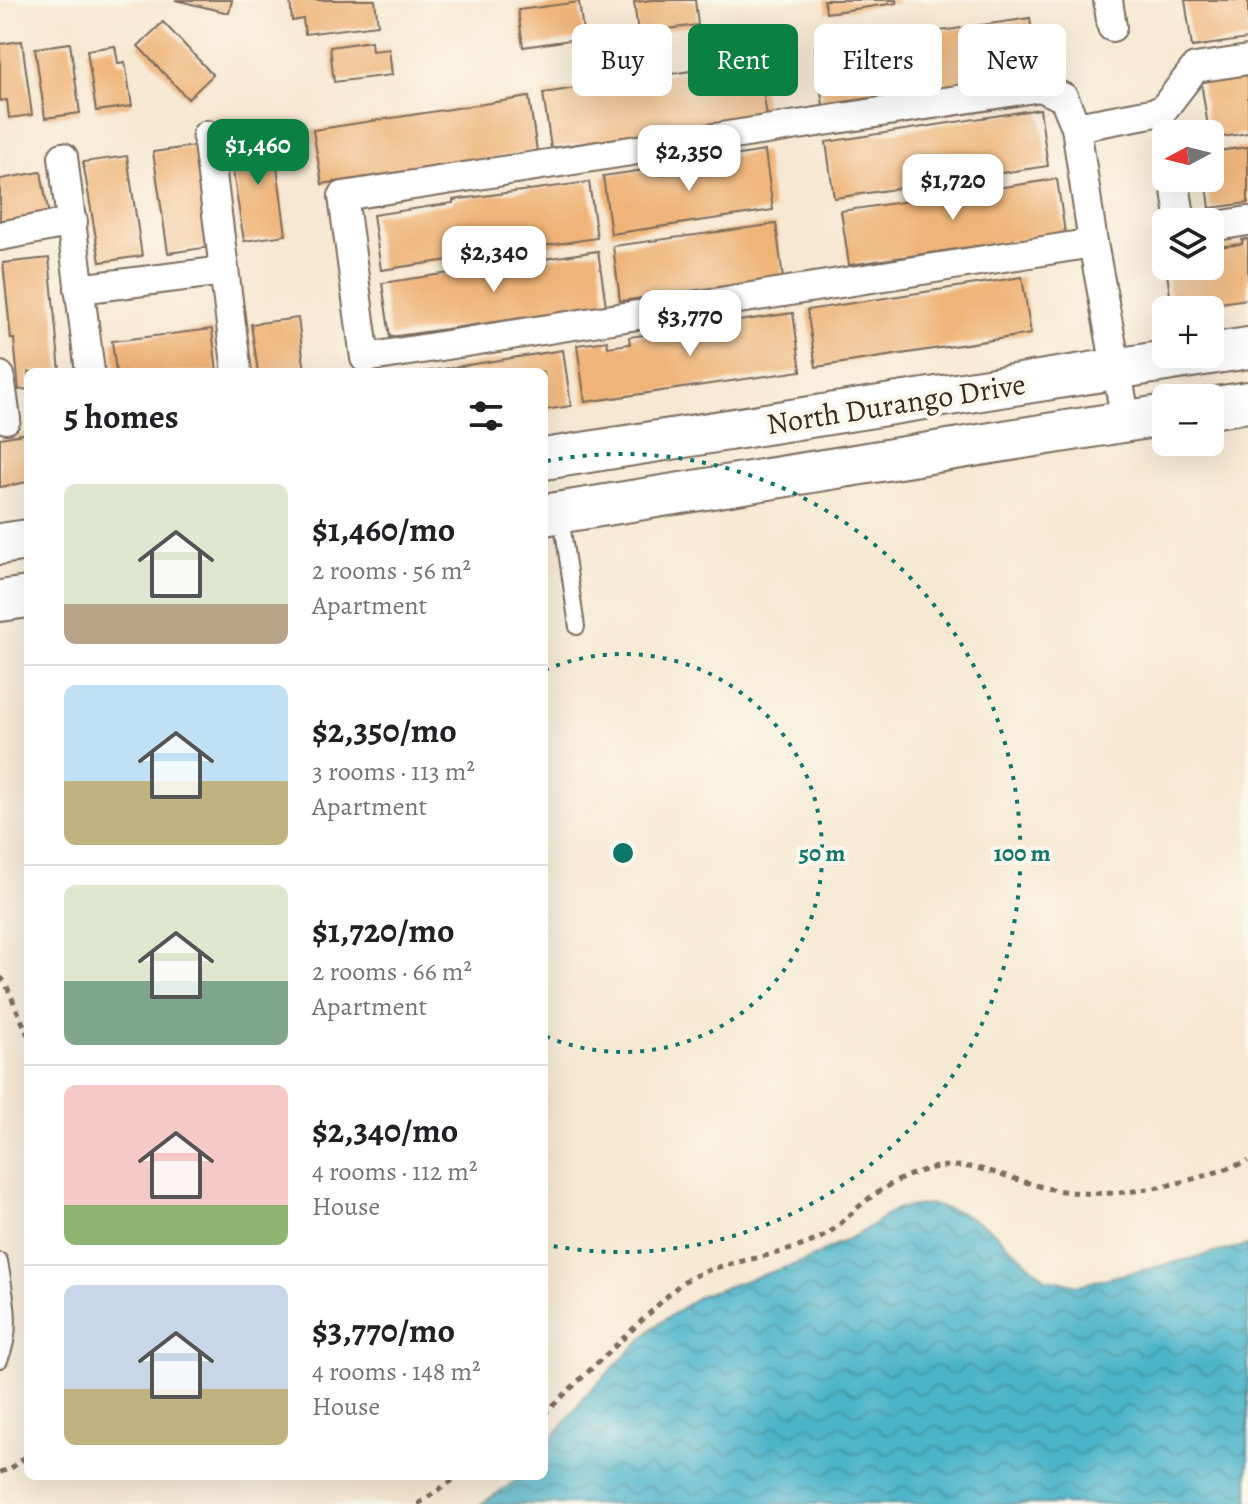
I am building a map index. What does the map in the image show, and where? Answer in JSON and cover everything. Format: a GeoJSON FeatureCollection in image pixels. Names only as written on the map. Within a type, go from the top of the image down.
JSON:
{"type":"FeatureCollection","features":[{"type":"Feature","properties":{"kind":"main road","name":"North Durango Drive"},"geometry":{"type":"LineString","coordinates":[[548,459],[1248,348]]}},
{"type":"Feature","properties":{"kind":"main road"},"geometry":{"type":"LineString","coordinates":[[1224,406],[1248,402]]}},
{"type":"Feature","properties":{"kind":"main road","name":"North Durango Drive"},"geometry":{"type":"LineString","coordinates":[[552,513],[1152,417]]}},
{"type":"Feature","properties":{"kind":"main road"},"geometry":{"type":"LineString","coordinates":[[548,459],[552,513]]}},
{"type":"Feature","properties":{"kind":"main road"},"geometry":{"type":"LineString","coordinates":[[0,544],[24,541]]}},
{"type":"Feature","properties":{"kind":"main road"},"geometry":{"type":"LineString","coordinates":[[0,601],[24,598]]}},
{"type":"Feature","properties":{"kind":"street"},"geometry":{"type":"LineString","coordinates":[[1165,120],[1195,68],[1248,60]]}},
{"type":"Feature","properties":{"kind":"street"},"geometry":{"type":"LineString","coordinates":[[1093,243],[365,358],[343,196],[1041,87],[1064,98],[1076,127],[1093,243],[1126,421]]}},
{"type":"Feature","properties":{"kind":"street"},"geometry":{"type":"LineString","coordinates":[[1076,127],[1152,123]]}},
{"type":"Feature","properties":{"kind":"street"},"geometry":{"type":"LineString","coordinates":[[207,135],[236,368]]}},
{"type":"Feature","properties":{"kind":"street"},"geometry":{"type":"LineString","coordinates":[[63,157],[89,368]]}},
{"type":"Feature","properties":{"kind":"street"},"geometry":{"type":"LineString","coordinates":[[1224,225],[1248,221]]}},
{"type":"Feature","properties":{"kind":"street"},"geometry":{"type":"LineString","coordinates":[[0,236],[73,222]]}},
{"type":"Feature","properties":{"kind":"street"},"geometry":{"type":"LineString","coordinates":[[79,289],[224,271]]}},
{"type":"Feature","properties":{"kind":"street"},"geometry":{"type":"LineString","coordinates":[[0,376],[11,418]]}},
{"type":"Feature","properties":{"kind":"lane"},"geometry":{"type":"LineString","coordinates":[[552,513],[577,627]]}},
{"type":"Feature","properties":{"kind":"lane"},"geometry":{"type":"LineString","coordinates":[[0,1261],[8,1343],[0,1360]]}},
{"type":"Feature","properties":{"kind":"path"},"geometry":{"type":"LineString","coordinates":[[0,977],[24,1026]]}},
{"type":"Feature","properties":{"kind":"path"},"geometry":{"type":"LineString","coordinates":[[548,1410],[681,1283],[709,1270],[818,1239],[836,1229],[863,1203],[893,1183],[933,1168],[967,1167],[1046,1188],[1099,1194],[1183,1181],[1248,1161]]}},
{"type":"Feature","properties":{"kind":"path"},"geometry":{"type":"LineString","coordinates":[[0,1472],[10,1469],[24,1458]]}},
{"type":"Feature","properties":{"kind":"path"},"geometry":{"type":"LineString","coordinates":[[418,1504],[453,1480]]}},
{"type":"Feature","properties":{"kind":"water"},"geometry":{"type":"Polygon","coordinates":[[[928,1204],[961,1213],[989,1228],[1046,1279],[1079,1285],[1248,1245],[1248,1504],[481,1504],[517,1480],[548,1480],[548,1444],[586,1395],[654,1327],[701,1295],[805,1261],[860,1233],[896,1209],[928,1204]]]}},
{"type":"Feature","properties":{"kind":"building"},"geometry":{"type":"Polygon","coordinates":[[[175,0],[232,0],[229,13],[175,0]]]}},
{"type":"Feature","properties":{"kind":"building"},"geometry":{"type":"Polygon","coordinates":[[[290,0],[375,0],[378,25],[305,34],[303,19],[292,21],[290,0]]]}},
{"type":"Feature","properties":{"kind":"building"},"geometry":{"type":"Polygon","coordinates":[[[695,0],[698,24],[672,28],[672,24],[637,24],[634,2],[695,0]]]}},
{"type":"Feature","properties":{"kind":"building"},"geometry":{"type":"Polygon","coordinates":[[[824,0],[896,0],[897,3],[826,13],[824,0]]]}},
{"type":"Feature","properties":{"kind":"building"},"geometry":{"type":"Polygon","coordinates":[[[1185,0],[1248,0],[1248,39],[1192,47],[1185,0]]]}},
{"type":"Feature","properties":{"kind":"building"},"geometry":{"type":"Polygon","coordinates":[[[579,2],[582,24],[572,24],[572,40],[523,47],[518,10],[579,2]]]}},
{"type":"Feature","properties":{"kind":"building"},"geometry":{"type":"Polygon","coordinates":[[[1030,18],[1031,24],[988,24],[1030,18]]]}},
{"type":"Feature","properties":{"kind":"building"},"geometry":{"type":"Polygon","coordinates":[[[163,22],[213,75],[188,99],[138,46],[163,22]]]}},
{"type":"Feature","properties":{"kind":"building"},"geometry":{"type":"Polygon","coordinates":[[[958,28],[958,85],[942,87],[942,31],[958,28]]]}},
{"type":"Feature","properties":{"kind":"building"},"geometry":{"type":"Polygon","coordinates":[[[22,41],[32,115],[9,118],[7,100],[0,101],[0,44],[22,41]]]}},
{"type":"Feature","properties":{"kind":"building"},"geometry":{"type":"Polygon","coordinates":[[[371,41],[372,51],[389,49],[392,75],[334,82],[330,47],[371,41]]]}},
{"type":"Feature","properties":{"kind":"building"},"geometry":{"type":"Polygon","coordinates":[[[70,43],[80,113],[45,118],[35,48],[70,43]]]}},
{"type":"Feature","properties":{"kind":"building"},"geometry":{"type":"Polygon","coordinates":[[[115,46],[118,63],[125,62],[132,106],[96,111],[87,50],[115,46]]]}},
{"type":"Feature","properties":{"kind":"building"},"geometry":{"type":"Polygon","coordinates":[[[688,71],[688,96],[764,96],[767,116],[551,148],[543,93],[572,89],[572,96],[672,96],[672,74],[688,71]]]}},
{"type":"Feature","properties":{"kind":"building"},"geometry":{"type":"Polygon","coordinates":[[[1248,75],[1248,133],[1224,137],[1224,120],[1207,120],[1201,82],[1248,75]]]}},
{"type":"Feature","properties":{"kind":"building"},"geometry":{"type":"Polygon","coordinates":[[[822,96],[883,96],[823,105],[822,96]]]}},
{"type":"Feature","properties":{"kind":"building"},"geometry":{"type":"Polygon","coordinates":[[[529,97],[537,151],[322,184],[313,130],[529,97]]]}},
{"type":"Feature","properties":{"kind":"building"},"geometry":{"type":"Polygon","coordinates":[[[1040,109],[1048,166],[834,198],[826,142],[1040,109]]]}},
{"type":"Feature","properties":{"kind":"building"},"geometry":{"type":"Polygon","coordinates":[[[273,135],[286,235],[244,241],[228,141],[273,135]]]}},
{"type":"Feature","properties":{"kind":"building"},"geometry":{"type":"Polygon","coordinates":[[[195,146],[211,247],[168,253],[153,152],[195,146]]]}},
{"type":"Feature","properties":{"kind":"building"},"geometry":{"type":"Polygon","coordinates":[[[1248,147],[1248,203],[1210,208],[1208,192],[1224,192],[1224,150],[1248,147]]]}},
{"type":"Feature","properties":{"kind":"building"},"geometry":{"type":"Polygon","coordinates":[[[765,151],[773,210],[611,234],[603,176],[658,168],[659,175],[682,172],[681,164],[765,151]]]}},
{"type":"Feature","properties":{"kind":"building"},"geometry":{"type":"Polygon","coordinates":[[[127,156],[142,256],[100,262],[83,162],[127,156]]]}},
{"type":"Feature","properties":{"kind":"building"},"geometry":{"type":"Polygon","coordinates":[[[41,172],[49,216],[0,225],[0,179],[41,172]]]}},
{"type":"Feature","properties":{"kind":"building"},"geometry":{"type":"Polygon","coordinates":[[[1057,179],[1065,233],[849,265],[841,211],[1057,179]]]}},
{"type":"Feature","properties":{"kind":"building"},"geometry":{"type":"Polygon","coordinates":[[[589,182],[597,238],[381,270],[373,215],[453,203],[453,200],[589,182]]]}},
{"type":"Feature","properties":{"kind":"building"},"geometry":{"type":"Polygon","coordinates":[[[776,224],[783,279],[620,301],[613,246],[776,224]]]}},
{"type":"Feature","properties":{"kind":"building"},"geometry":{"type":"Polygon","coordinates":[[[1248,239],[1248,299],[1224,302],[1224,296],[1170,296],[1168,280],[1224,280],[1224,246],[1242,244],[1242,240],[1248,239]]]}},
{"type":"Feature","properties":{"kind":"building"},"geometry":{"type":"Polygon","coordinates":[[[598,251],[606,306],[390,337],[382,283],[598,251]]]}},
{"type":"Feature","properties":{"kind":"building"},"geometry":{"type":"Polygon","coordinates":[[[49,258],[60,368],[24,368],[24,389],[19,390],[3,263],[49,258]]]}},
{"type":"Feature","properties":{"kind":"building"},"geometry":{"type":"Polygon","coordinates":[[[1022,277],[1031,334],[816,367],[807,310],[1022,277]]]}},
{"type":"Feature","properties":{"kind":"building"},"geometry":{"type":"Polygon","coordinates":[[[793,313],[801,371],[585,402],[577,345],[607,341],[608,347],[630,344],[629,337],[793,313]]]}},
{"type":"Feature","properties":{"kind":"building"},"geometry":{"type":"Polygon","coordinates":[[[298,318],[304,368],[257,368],[251,324],[298,318]]]}},
{"type":"Feature","properties":{"kind":"building"},"geometry":{"type":"Polygon","coordinates":[[[212,329],[217,368],[115,368],[112,341],[212,329]]]}},
{"type":"Feature","properties":{"kind":"building"},"geometry":{"type":"Polygon","coordinates":[[[563,350],[571,406],[548,409],[548,368],[448,368],[563,350]]]}},
{"type":"Feature","properties":{"kind":"building"},"geometry":{"type":"Polygon","coordinates":[[[24,434],[24,483],[0,487],[0,438],[24,434]]]}}]}
